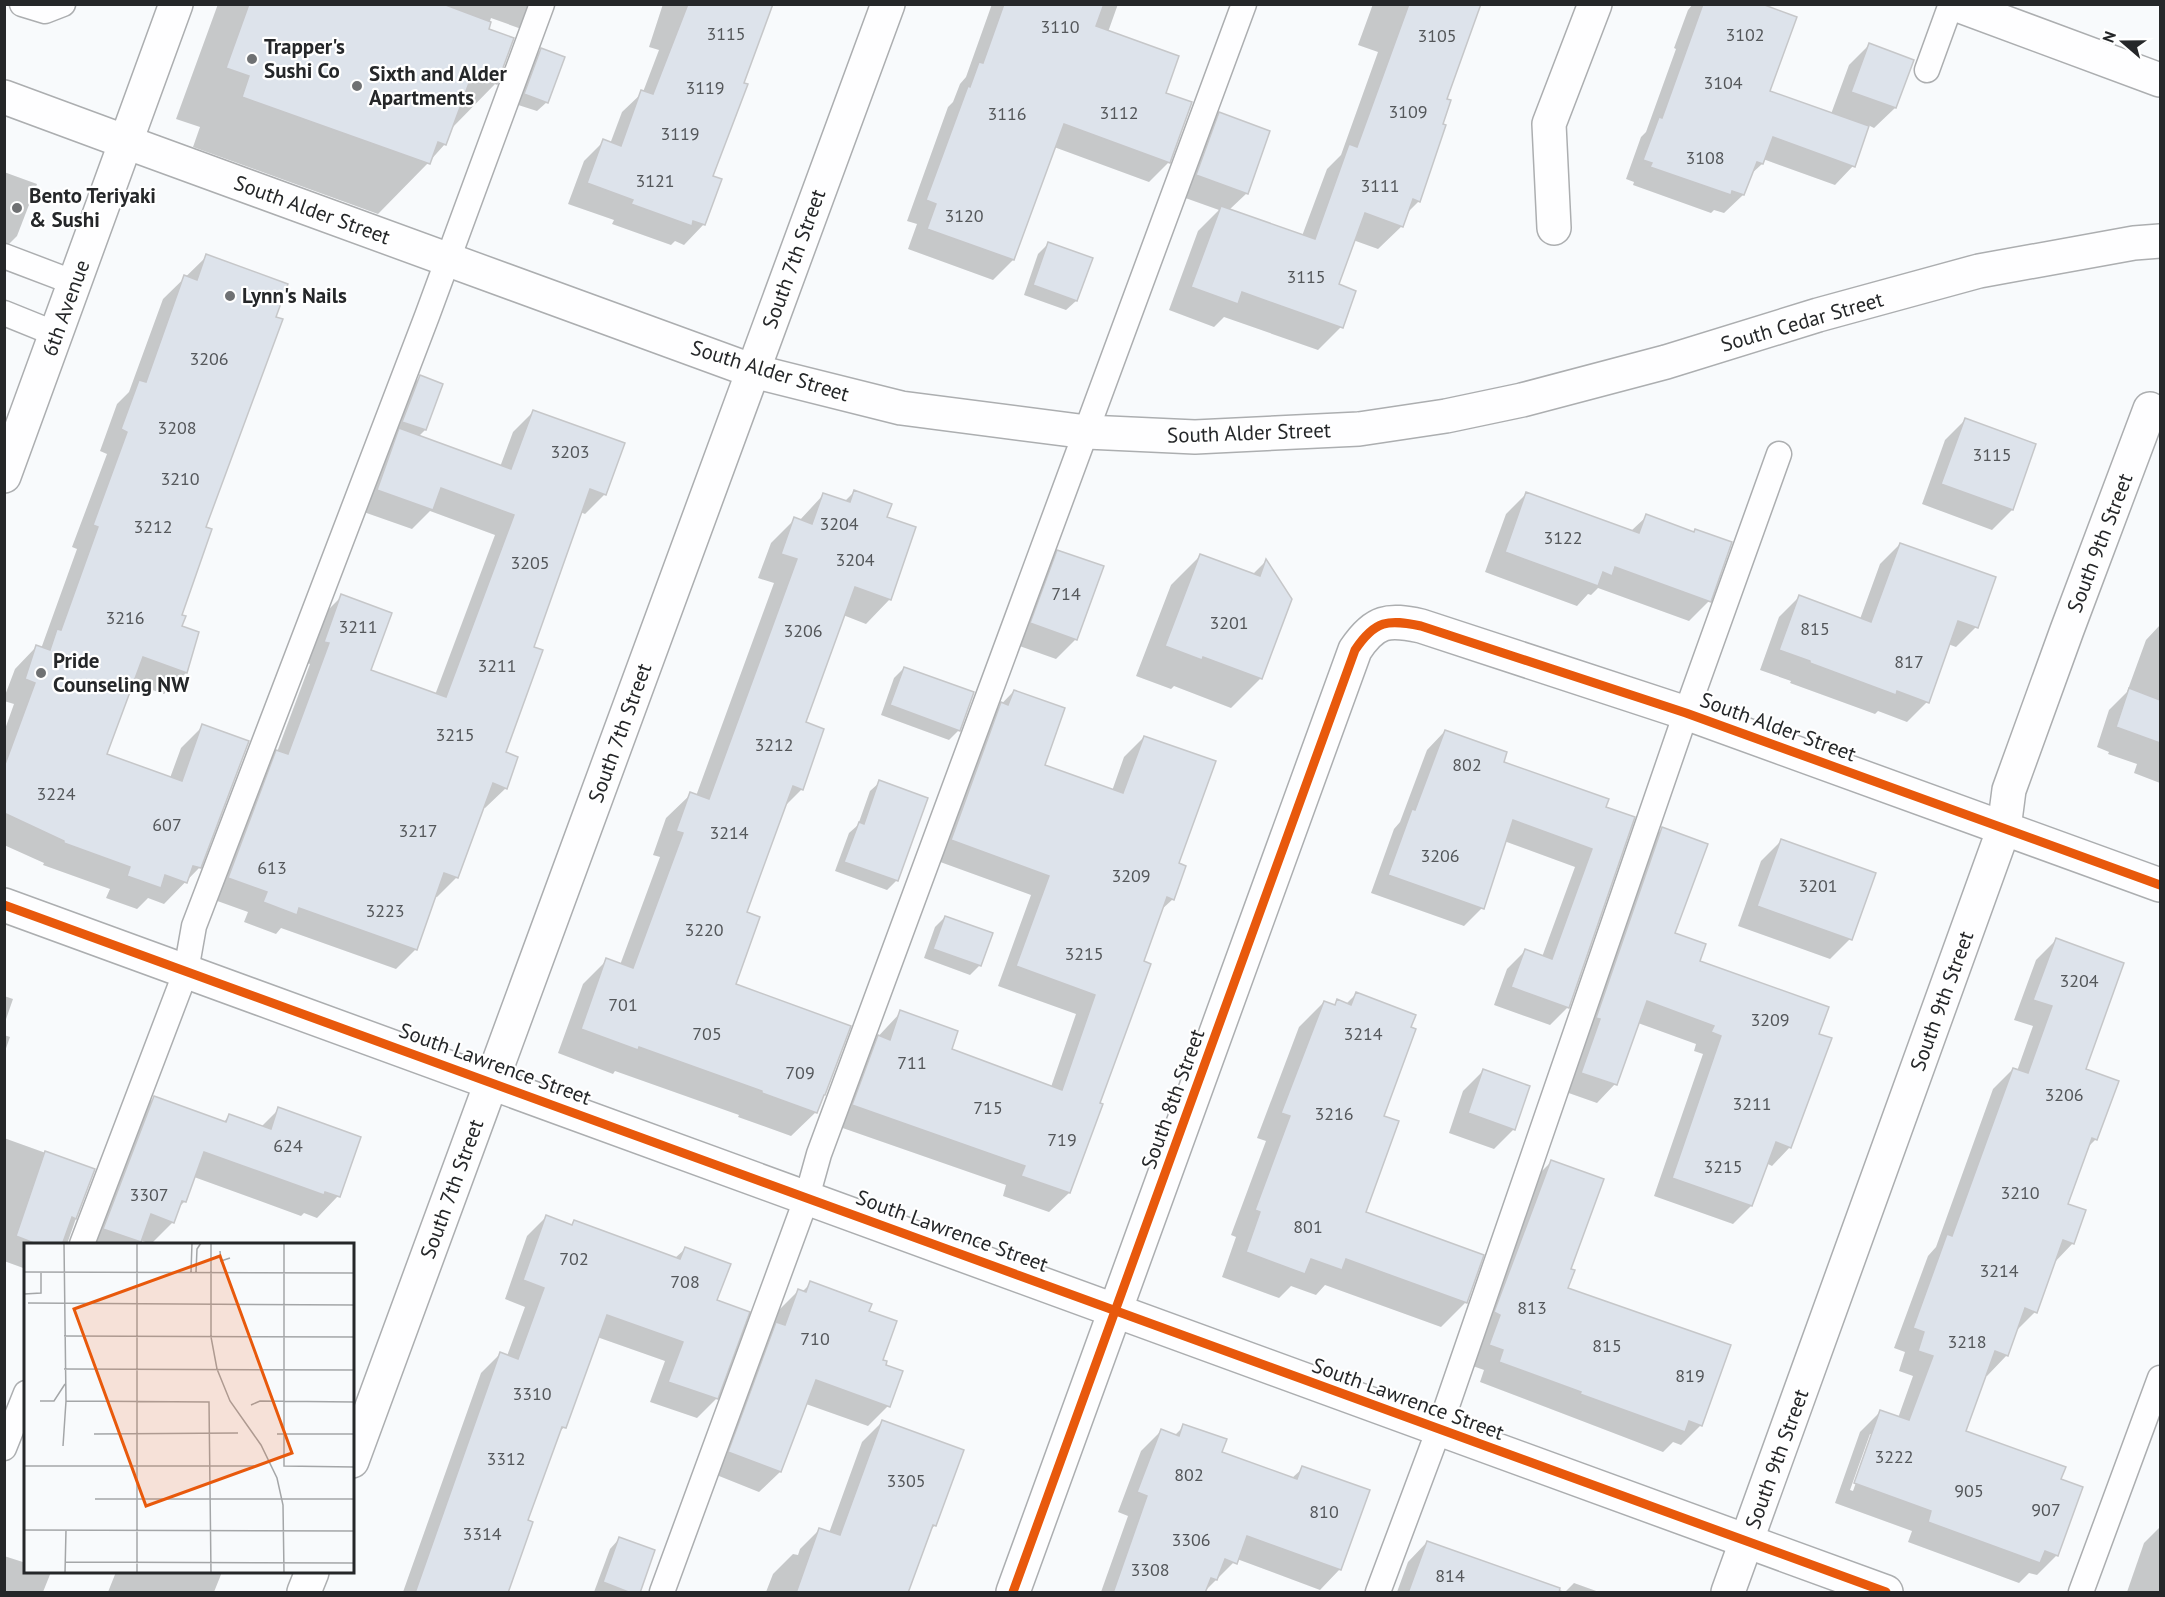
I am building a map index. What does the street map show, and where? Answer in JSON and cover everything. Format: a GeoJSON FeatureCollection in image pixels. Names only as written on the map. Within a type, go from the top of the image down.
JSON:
{"type":"FeatureCollection","features":[{"type":"Feature","properties":{"kind":"street","name":"6th Avenue"},"geometry":{"type":"LineString","coordinates":[[4,476],[176,4]]}},
{"type":"Feature","properties":{"kind":"street","name":"South 7th Street"},"geometry":{"type":"LineString","coordinates":[[354,1456],[888,4]]}},
{"type":"Feature","properties":{"kind":"street"},"geometry":{"type":"LineString","coordinates":[[1554,228],[1549,124],[1595,4]]}},
{"type":"Feature","properties":{"kind":"street"},"geometry":{"type":"LineString","coordinates":[[1953,4],[2160,80]]}},
{"type":"Feature","properties":{"kind":"street","name":"South Alder Street"},"geometry":{"type":"LineString","coordinates":[[4,98],[753,371],[901,408],[1087,432],[1195,437],[1359,429],[1446,416]]}},
{"type":"Feature","properties":{"kind":"street","name":"South Cedar Street"},"geometry":{"type":"LineString","coordinates":[[1446,416],[1522,400],[1666,362],[1818,315],[1979,272],[2160,240]]}},
{"type":"Feature","properties":{"kind":"street","name":"South 9th Street"},"geometry":{"type":"LineString","coordinates":[[1728,1593],[2004,828],[2009,790],[2150,409]]}},
{"type":"Feature","properties":{"kind":"street","name":"South Alder Street"},"geometry":{"type":"LineString","coordinates":[[1378,625],[1398,621],[1421,626],[1686,713],[2160,885]]}},
{"type":"Feature","properties":{"kind":"street","name":"South 8th Street"},"geometry":{"type":"LineString","coordinates":[[1013,1593],[1355,650],[1364,636],[1378,625]]}},
{"type":"Feature","properties":{"kind":"street","name":"South Lawrence Street"},"geometry":{"type":"LineString","coordinates":[[4,905],[1886,1593]]}},
{"type":"Feature","properties":{"kind":"street"},"geometry":{"type":"LineString","coordinates":[[304,1593],[312,1573]]}},
{"type":"Feature","properties":{"kind":"lane"},"geometry":{"type":"LineString","coordinates":[[22,4],[45,11],[63,4]]}},
{"type":"Feature","properties":{"kind":"lane"},"geometry":{"type":"LineString","coordinates":[[83,1243],[186,971],[194,926],[448,259],[542,4]]}},
{"type":"Feature","properties":{"kind":"lane"},"geometry":{"type":"LineString","coordinates":[[662,1593],[807,1197],[819,1154],[1244,4]]}},
{"type":"Feature","properties":{"kind":"lane"},"geometry":{"type":"LineString","coordinates":[[1927,70],[1953,4]]}},
{"type":"Feature","properties":{"kind":"lane"},"geometry":{"type":"LineString","coordinates":[[4,256],[75,283]]}},
{"type":"Feature","properties":{"kind":"lane"},"geometry":{"type":"LineString","coordinates":[[4,313],[56,334]]}},
{"type":"Feature","properties":{"kind":"lane"},"geometry":{"type":"LineString","coordinates":[[1378,1593],[1439,1429],[1686,713],[1779,454]]}},
{"type":"Feature","properties":{"kind":"lane"},"geometry":{"type":"LineString","coordinates":[[2081,1593],[2160,1378]]}},
{"type":"Feature","properties":{"kind":"lane"},"geometry":{"type":"LineString","coordinates":[[4,1448],[24,1398]]}},
{"type":"Feature","properties":{"kind":"building","name":"Sixth and Alder Apartments"},"geometry":{"type":"Polygon","coordinates":[[[249,4],[443,4],[491,22],[489,29],[514,38],[497,84],[472,75],[446,145],[438,142],[430,164],[242,97],[249,76],[226,68],[249,4]]]}},
{"type":"Feature","properties":{"kind":"building"},"geometry":{"type":"Polygon","coordinates":[[[688,4],[773,4],[744,83],[748,84],[713,176],[722,179],[705,225],[693,221],[692,226],[631,204],[633,200],[587,183],[603,139],[621,146],[641,90],[653,94],[688,4]]]}},
{"type":"Feature","properties":{"kind":"building"},"geometry":{"type":"Polygon","coordinates":[[[1004,4],[1104,4],[1096,26],[1179,56],[1166,93],[1192,102],[1170,163],[1064,124],[1014,260],[927,229],[936,204],[926,200],[968,86],[970,87],[979,62],[983,63],[1004,4]]]}},
{"type":"Feature","properties":{"kind":"building"},"geometry":{"type":"Polygon","coordinates":[[[1409,4],[1481,4],[1447,99],[1451,100],[1443,124],[1446,125],[1420,202],[1413,199],[1403,227],[1365,213],[1339,284],[1356,291],[1343,328],[1242,292],[1238,304],[1191,287],[1221,206],[1315,239],[1349,144],[1357,147],[1409,4]]]}},
{"type":"Feature","properties":{"kind":"building"},"geometry":{"type":"Polygon","coordinates":[[[1703,4],[1762,4],[1797,17],[1770,91],[1869,126],[1855,167],[1773,137],[1763,164],[1757,162],[1744,195],[1732,191],[1731,195],[1650,167],[1652,163],[1643,160],[1659,117],[1662,118],[1703,4]]]}},
{"type":"Feature","properties":{"kind":"building"},"geometry":{"type":"Polygon","coordinates":[[[1869,43],[1914,60],[1896,108],[1851,92],[1869,43]]]}},
{"type":"Feature","properties":{"kind":"building"},"geometry":{"type":"Polygon","coordinates":[[[541,48],[565,57],[548,103],[524,94],[541,48]]]}},
{"type":"Feature","properties":{"kind":"building"},"geometry":{"type":"Polygon","coordinates":[[[1219,112],[1270,131],[1248,194],[1196,175],[1219,112]]]}},
{"type":"Feature","properties":{"kind":"building"},"geometry":{"type":"Polygon","coordinates":[[[1048,242],[1093,258],[1077,301],[1033,285],[1048,242]]]}},
{"type":"Feature","properties":{"kind":"building"},"geometry":{"type":"Polygon","coordinates":[[[206,254],[288,284],[276,317],[283,319],[206,527],[212,529],[182,615],[186,616],[182,626],[199,632],[187,673],[143,657],[107,754],[182,781],[202,724],[249,741],[201,868],[193,866],[187,883],[165,875],[161,888],[127,876],[130,867],[64,843],[4,813],[4,767],[35,683],[25,679],[36,645],[50,650],[57,629],[61,630],[98,527],[93,525],[127,432],[121,429],[139,380],[146,382],[184,275],[197,280],[206,254]]]}},
{"type":"Feature","properties":{"kind":"building"},"geometry":{"type":"Polygon","coordinates":[[[420,375],[443,384],[426,430],[402,422],[420,375]]]}},
{"type":"Feature","properties":{"kind":"building"},"geometry":{"type":"Polygon","coordinates":[[[533,410],[625,443],[606,495],[590,489],[534,647],[543,650],[506,752],[518,757],[507,789],[493,783],[458,878],[444,873],[417,950],[299,908],[297,915],[263,902],[267,892],[228,878],[276,750],[288,754],[329,643],[324,642],[341,594],[392,613],[371,670],[446,697],[514,515],[441,488],[433,510],[377,490],[399,428],[511,469],[533,410]]]}},
{"type":"Feature","properties":{"kind":"building"},"geometry":{"type":"Polygon","coordinates":[[[1965,418],[2036,444],[2013,510],[1941,484],[1965,418]]]}},
{"type":"Feature","properties":{"kind":"building"},"geometry":{"type":"Polygon","coordinates":[[[854,490],[892,504],[887,517],[916,527],[891,600],[855,587],[806,722],[824,729],[803,790],[793,786],[747,912],[760,917],[736,984],[851,1026],[817,1113],[639,1047],[638,1050],[581,1029],[606,958],[633,968],[683,833],[676,831],[690,792],[709,799],[797,559],[781,554],[794,517],[812,524],[823,493],[850,502],[854,490]]]}},
{"type":"Feature","properties":{"kind":"building"},"geometry":{"type":"Polygon","coordinates":[[[1526,492],[1639,533],[1646,514],[1694,532],[1695,529],[1732,542],[1711,602],[1615,567],[1612,576],[1603,572],[1598,586],[1505,552],[1526,492]]]}},
{"type":"Feature","properties":{"kind":"building"},"geometry":{"type":"Polygon","coordinates":[[[1900,543],[1996,577],[1978,628],[1958,621],[1929,703],[1897,691],[1896,695],[1779,650],[1799,595],[1871,622],[1900,543]]]}},
{"type":"Feature","properties":{"kind":"building"},"geometry":{"type":"Polygon","coordinates":[[[1057,550],[1104,566],[1077,640],[1030,623],[1057,550]]]}},
{"type":"Feature","properties":{"kind":"building"},"geometry":{"type":"Polygon","coordinates":[[[1200,554],[1260,576],[1266,559],[1292,599],[1262,679],[1203,657],[1202,660],[1165,646],[1200,554]]]}},
{"type":"Feature","properties":{"kind":"building"},"geometry":{"type":"Polygon","coordinates":[[[904,667],[974,692],[960,731],[890,705],[904,667]]]}},
{"type":"Feature","properties":{"kind":"building"},"geometry":{"type":"Polygon","coordinates":[[[2129,688],[2160,700],[2160,743],[2116,727],[2129,688]]]}},
{"type":"Feature","properties":{"kind":"building"},"geometry":{"type":"Polygon","coordinates":[[[1014,690],[1065,708],[1045,765],[1123,793],[1144,736],[1216,761],[1179,863],[1186,866],[1174,900],[1167,897],[1144,961],[1151,964],[1070,1193],[1021,1176],[1025,1166],[852,1105],[878,1035],[890,1040],[900,1010],[958,1031],[952,1049],[1062,1090],[1095,995],[1016,966],[1049,876],[951,840],[1001,702],[1008,705],[1014,690]]]}},
{"type":"Feature","properties":{"kind":"building"},"geometry":{"type":"Polygon","coordinates":[[[1445,730],[1507,752],[1504,762],[1609,799],[1606,807],[1635,817],[1569,1008],[1511,987],[1525,949],[1552,959],[1592,849],[1513,820],[1484,909],[1388,875],[1412,809],[1415,810],[1445,730]]]}},
{"type":"Feature","properties":{"kind":"building"},"geometry":{"type":"Polygon","coordinates":[[[879,780],[928,798],[898,881],[844,862],[859,822],[864,824],[879,780]]]}},
{"type":"Feature","properties":{"kind":"building"},"geometry":{"type":"Polygon","coordinates":[[[1662,827],[1708,844],[1675,933],[1706,944],[1700,961],[1829,1007],[1819,1034],[1832,1038],[1791,1148],[1776,1142],[1752,1206],[1672,1178],[1721,1036],[1711,1032],[1714,1026],[1647,1001],[1617,1085],[1581,1073],[1600,1019],[1596,1018],[1662,827]]]}},
{"type":"Feature","properties":{"kind":"building"},"geometry":{"type":"Polygon","coordinates":[[[1781,839],[1876,873],[1852,940],[1757,906],[1781,839]]]}},
{"type":"Feature","properties":{"kind":"building"},"geometry":{"type":"Polygon","coordinates":[[[945,916],[993,933],[981,966],[933,949],[945,916]]]}},
{"type":"Feature","properties":{"kind":"building"},"geometry":{"type":"Polygon","coordinates":[[[2056,938],[2124,963],[2086,1069],[2119,1081],[2097,1140],[2092,1138],[2068,1204],[2086,1210],[2074,1244],[2063,1240],[2037,1313],[2025,1308],[2008,1356],[1995,1351],[1966,1431],[2066,1467],[2061,1479],[2083,1487],[2058,1556],[2045,1551],[2040,1563],[1928,1522],[1931,1511],[1854,1483],[1880,1410],[1909,1420],[1933,1356],[1918,1351],[1924,1332],[1913,1328],[1947,1234],[1952,1236],[2013,1068],[2028,1073],[2052,1006],[2033,1000],[2056,938]]]}},
{"type":"Feature","properties":{"kind":"building"},"geometry":{"type":"Polygon","coordinates":[[[1356,992],[1416,1015],[1411,1027],[1416,1029],[1384,1116],[1399,1121],[1366,1212],[1484,1255],[1467,1303],[1346,1259],[1342,1270],[1311,1259],[1305,1274],[1246,1252],[1260,1212],[1255,1210],[1290,1116],[1281,1113],[1324,1001],[1335,1005],[1337,999],[1351,1005],[1356,992]]]}},
{"type":"Feature","properties":{"kind":"building"},"geometry":{"type":"Polygon","coordinates":[[[1483,1069],[1530,1086],[1515,1130],[1468,1113],[1483,1069]]]}},
{"type":"Feature","properties":{"kind":"building"},"geometry":{"type":"Polygon","coordinates":[[[154,1096],[226,1122],[229,1114],[271,1129],[278,1107],[361,1137],[340,1197],[325,1192],[324,1195],[204,1152],[186,1202],[182,1201],[174,1223],[151,1214],[141,1242],[103,1229],[154,1096]]]}},
{"type":"Feature","properties":{"kind":"building"},"geometry":{"type":"Polygon","coordinates":[[[45,1151],[95,1169],[76,1219],[72,1217],[63,1243],[34,1243],[16,1236],[45,1151]]]}},
{"type":"Feature","properties":{"kind":"building"},"geometry":{"type":"Polygon","coordinates":[[[1551,1160],[1604,1179],[1571,1269],[1575,1270],[1568,1288],[1731,1345],[1702,1426],[1689,1421],[1685,1432],[1580,1394],[1581,1392],[1499,1362],[1503,1350],[1489,1345],[1500,1315],[1494,1312],[1551,1160]]]}},
{"type":"Feature","properties":{"kind":"building"},"geometry":{"type":"Polygon","coordinates":[[[546,1215],[572,1225],[574,1220],[680,1259],[685,1247],[731,1264],[717,1300],[750,1312],[718,1399],[668,1382],[683,1342],[607,1315],[566,1428],[562,1427],[528,1520],[533,1522],[508,1593],[415,1593],[500,1352],[518,1359],[544,1288],[523,1280],[546,1215]]]}},
{"type":"Feature","properties":{"kind":"building"},"geometry":{"type":"Polygon","coordinates":[[[810,1281],[872,1304],[869,1311],[897,1321],[883,1360],[887,1361],[886,1365],[903,1371],[890,1407],[816,1380],[781,1472],[728,1452],[776,1322],[785,1325],[798,1289],[806,1292],[810,1281]]]}},
{"type":"Feature","properties":{"kind":"building"},"geometry":{"type":"Polygon","coordinates":[[[882,1420],[964,1450],[908,1593],[796,1593],[819,1528],[840,1535],[882,1420]]]}},
{"type":"Feature","properties":{"kind":"building"},"geometry":{"type":"Polygon","coordinates":[[[1183,1424],[1227,1439],[1222,1452],[1297,1479],[1302,1466],[1370,1490],[1341,1570],[1247,1536],[1237,1564],[1225,1559],[1217,1580],[1211,1578],[1205,1593],[1113,1593],[1147,1496],[1137,1492],[1161,1429],[1179,1436],[1183,1424]]]}},
{"type":"Feature","properties":{"kind":"building"},"geometry":{"type":"Polygon","coordinates":[[[619,1537],[655,1550],[640,1593],[631,1593],[603,1582],[619,1537]]]}},
{"type":"Feature","properties":{"kind":"building"},"geometry":{"type":"Polygon","coordinates":[[[1427,1541],[1560,1588],[1559,1593],[1408,1593],[1427,1541]]]}},
{"type":"Feature","properties":{"kind":"cycle path"},"geometry":{"type":"LineString","coordinates":[[1013,1592],[1355,650],[1376,627],[1391,623],[1421,626],[1686,713],[2160,885]]}},
{"type":"Feature","properties":{"kind":"cycle path"},"geometry":{"type":"LineString","coordinates":[[4,905],[1886,1592]]}},
{"type":"Feature","properties":{"kind":"place","name":"Trapper's Sushi Co"},"geometry":{"type":"Point","coordinates":[252,59]}},
{"type":"Feature","properties":{"kind":"place","name":"Sixth and Alder Apartments"},"geometry":{"type":"Point","coordinates":[357,86]}},
{"type":"Feature","properties":{"kind":"place","name":"Bento Teriyaki & Sushi"},"geometry":{"type":"Point","coordinates":[17,208]}},
{"type":"Feature","properties":{"kind":"place","name":"Lynn's Nails"},"geometry":{"type":"Point","coordinates":[230,296]}},
{"type":"Feature","properties":{"kind":"place","name":"Pride Counseling NW"},"geometry":{"type":"Point","coordinates":[41,673]}}]}
